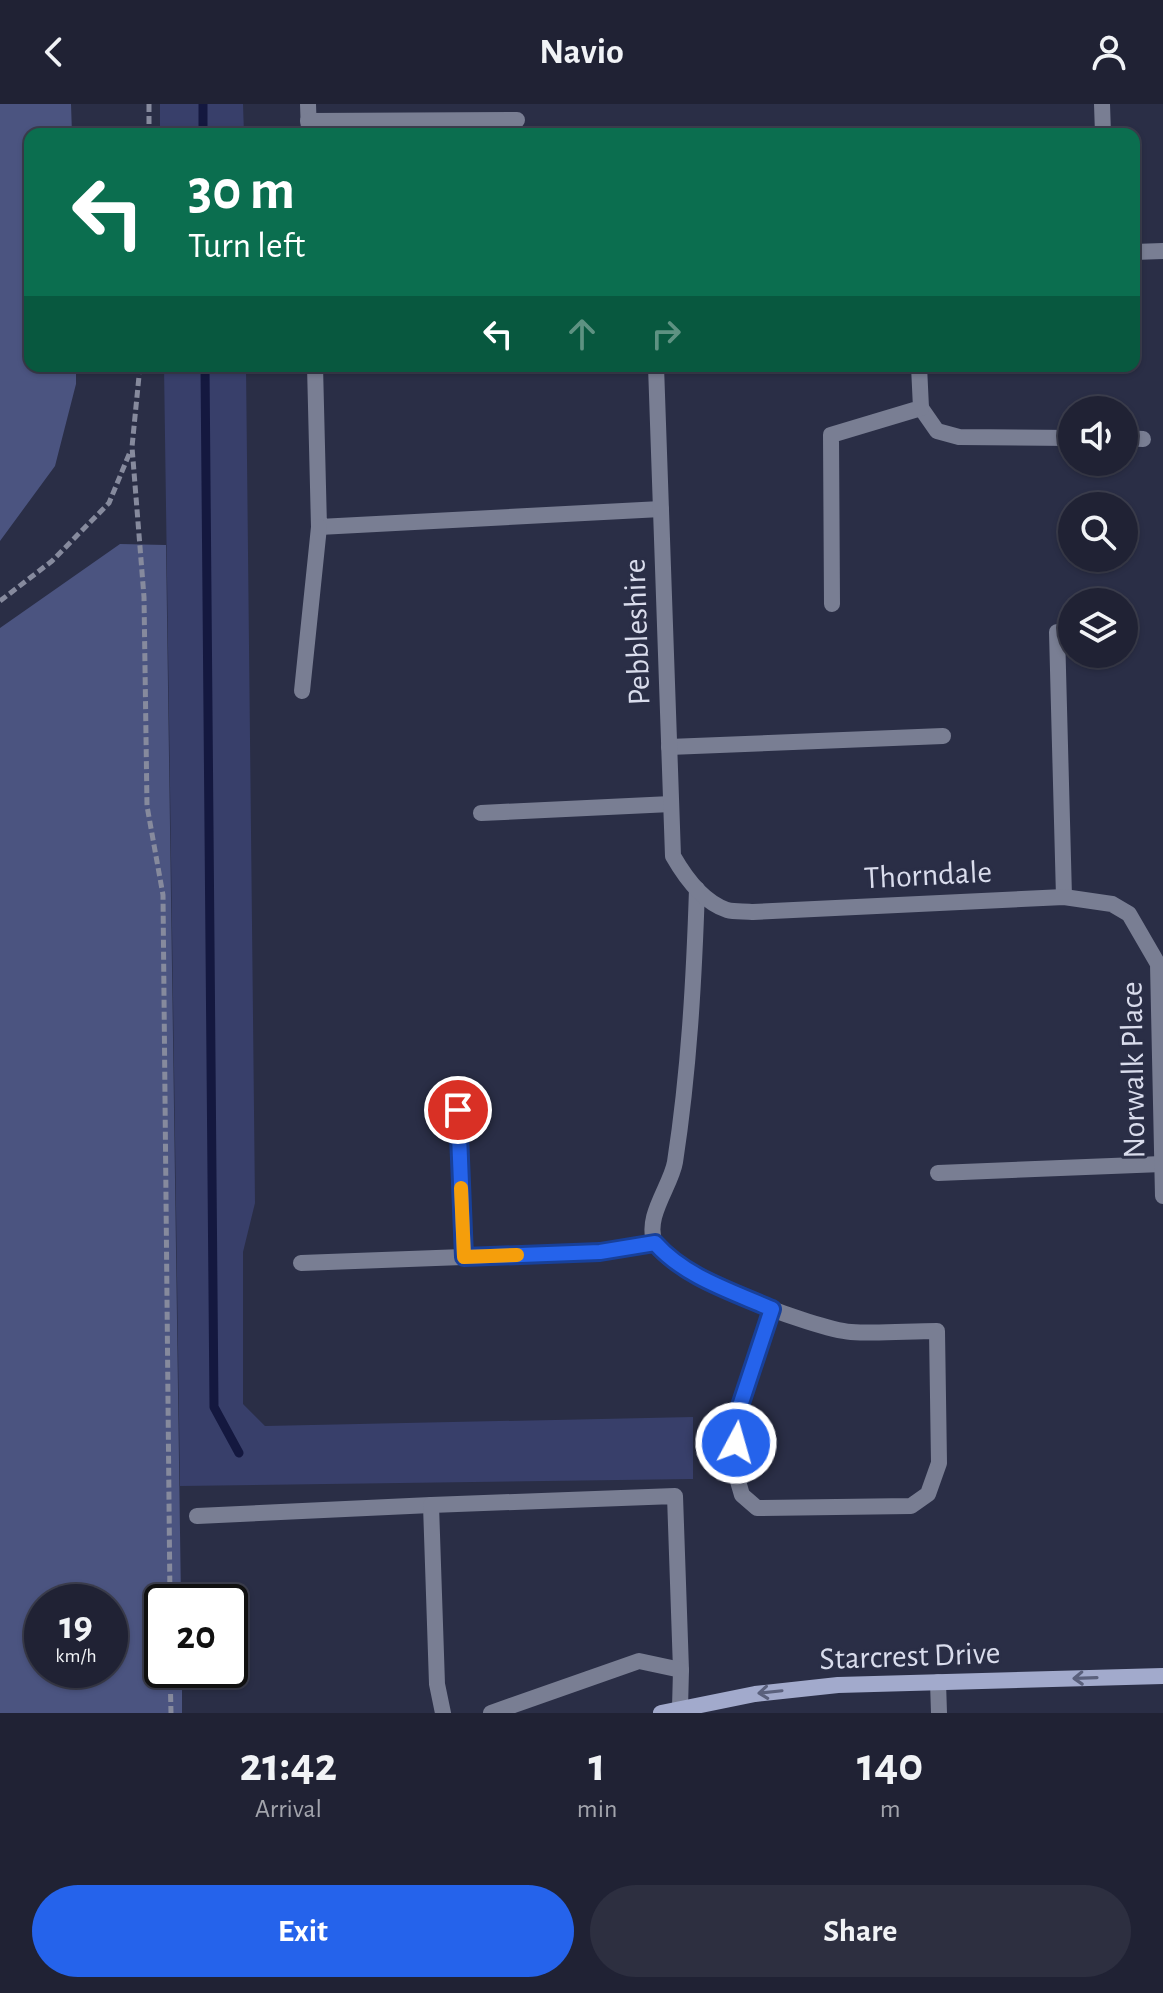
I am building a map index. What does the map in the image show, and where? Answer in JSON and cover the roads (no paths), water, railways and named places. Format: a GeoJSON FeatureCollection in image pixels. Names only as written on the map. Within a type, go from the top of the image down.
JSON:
{"type":"FeatureCollection","features":[{"type":"Feature","properties":{"kind":"street"},"geometry":{"type":"LineString","coordinates":[[308,104],[308,128],[517,120]]}},
{"type":"Feature","properties":{"kind":"street"},"geometry":{"type":"LineString","coordinates":[[1102,104],[1103,128]]}},
{"type":"Feature","properties":{"kind":"street"},"geometry":{"type":"LineString","coordinates":[[1140,252],[1163,251]]}},
{"type":"Feature","properties":{"kind":"street"},"geometry":{"type":"LineString","coordinates":[[302,691],[319,527],[315,372]]}},
{"type":"Feature","properties":{"kind":"street","name":"Pebbleshire"},"geometry":{"type":"LineString","coordinates":[[656,372],[673,856],[697,889]]}},
{"type":"Feature","properties":{"kind":"street"},"geometry":{"type":"LineString","coordinates":[[919,372],[921,408],[937,431],[959,437],[1058,438]]}},
{"type":"Feature","properties":{"kind":"street"},"geometry":{"type":"LineString","coordinates":[[832,604],[831,435],[921,408]]}},
{"type":"Feature","properties":{"kind":"street"},"geometry":{"type":"LineString","coordinates":[[1138,439],[1143,439]]}},
{"type":"Feature","properties":{"kind":"street"},"geometry":{"type":"LineString","coordinates":[[319,527],[661,509]]}},
{"type":"Feature","properties":{"kind":"street"},"geometry":{"type":"LineString","coordinates":[[1057,632],[1064,897]]}},
{"type":"Feature","properties":{"kind":"street"},"geometry":{"type":"LineString","coordinates":[[669,747],[943,736]]}},
{"type":"Feature","properties":{"kind":"street"},"geometry":{"type":"LineString","coordinates":[[481,813],[671,804]]}},
{"type":"Feature","properties":{"kind":"street"},"geometry":{"type":"LineString","coordinates":[[697,889],[686,1074],[674,1166],[653,1227],[655,1243],[665,1255],[693,1274],[817,1326],[851,1332],[937,1331],[939,1463],[928,1494],[911,1506],[757,1508],[742,1495],[735,1471],[737,1415],[772,1309]]}},
{"type":"Feature","properties":{"kind":"street","name":"Thorndale"},"geometry":{"type":"LineString","coordinates":[[697,889],[728,910],[753,912],[1064,897],[1112,904],[1129,914],[1148,945]]}},
{"type":"Feature","properties":{"kind":"street","name":"Norwalk Place"},"geometry":{"type":"LineString","coordinates":[[1148,945],[1158,964],[1163,1196]]}},
{"type":"Feature","properties":{"kind":"street"},"geometry":{"type":"LineString","coordinates":[[458,1110],[464,1257]]}},
{"type":"Feature","properties":{"kind":"street"},"geometry":{"type":"LineString","coordinates":[[938,1173],[1162,1164]]}},
{"type":"Feature","properties":{"kind":"street"},"geometry":{"type":"LineString","coordinates":[[301,1263],[600,1252],[655,1243]]}},
{"type":"Feature","properties":{"kind":"street"},"geometry":{"type":"LineString","coordinates":[[197,1516],[675,1496],[680,1708]]}},
{"type":"Feature","properties":{"kind":"street"},"geometry":{"type":"LineString","coordinates":[[431,1505],[437,1684],[443,1713]]}},
{"type":"Feature","properties":{"kind":"street"},"geometry":{"type":"LineString","coordinates":[[491,1713],[639,1661],[681,1670]]}},
{"type":"Feature","properties":{"kind":"street","name":"Starcrest Drive"},"geometry":{"type":"LineString","coordinates":[[661,1713],[755,1694],[838,1685],[1163,1676]]}},
{"type":"Feature","properties":{"kind":"street"},"geometry":{"type":"LineString","coordinates":[[938,1682],[939,1713]]}},
{"type":"Feature","properties":{"kind":"waterway"},"geometry":{"type":"LineString","coordinates":[[203,104],[203,128]]}},
{"type":"Feature","properties":{"kind":"waterway"},"geometry":{"type":"LineString","coordinates":[[205,372],[214,1407],[239,1453]]}}]}
